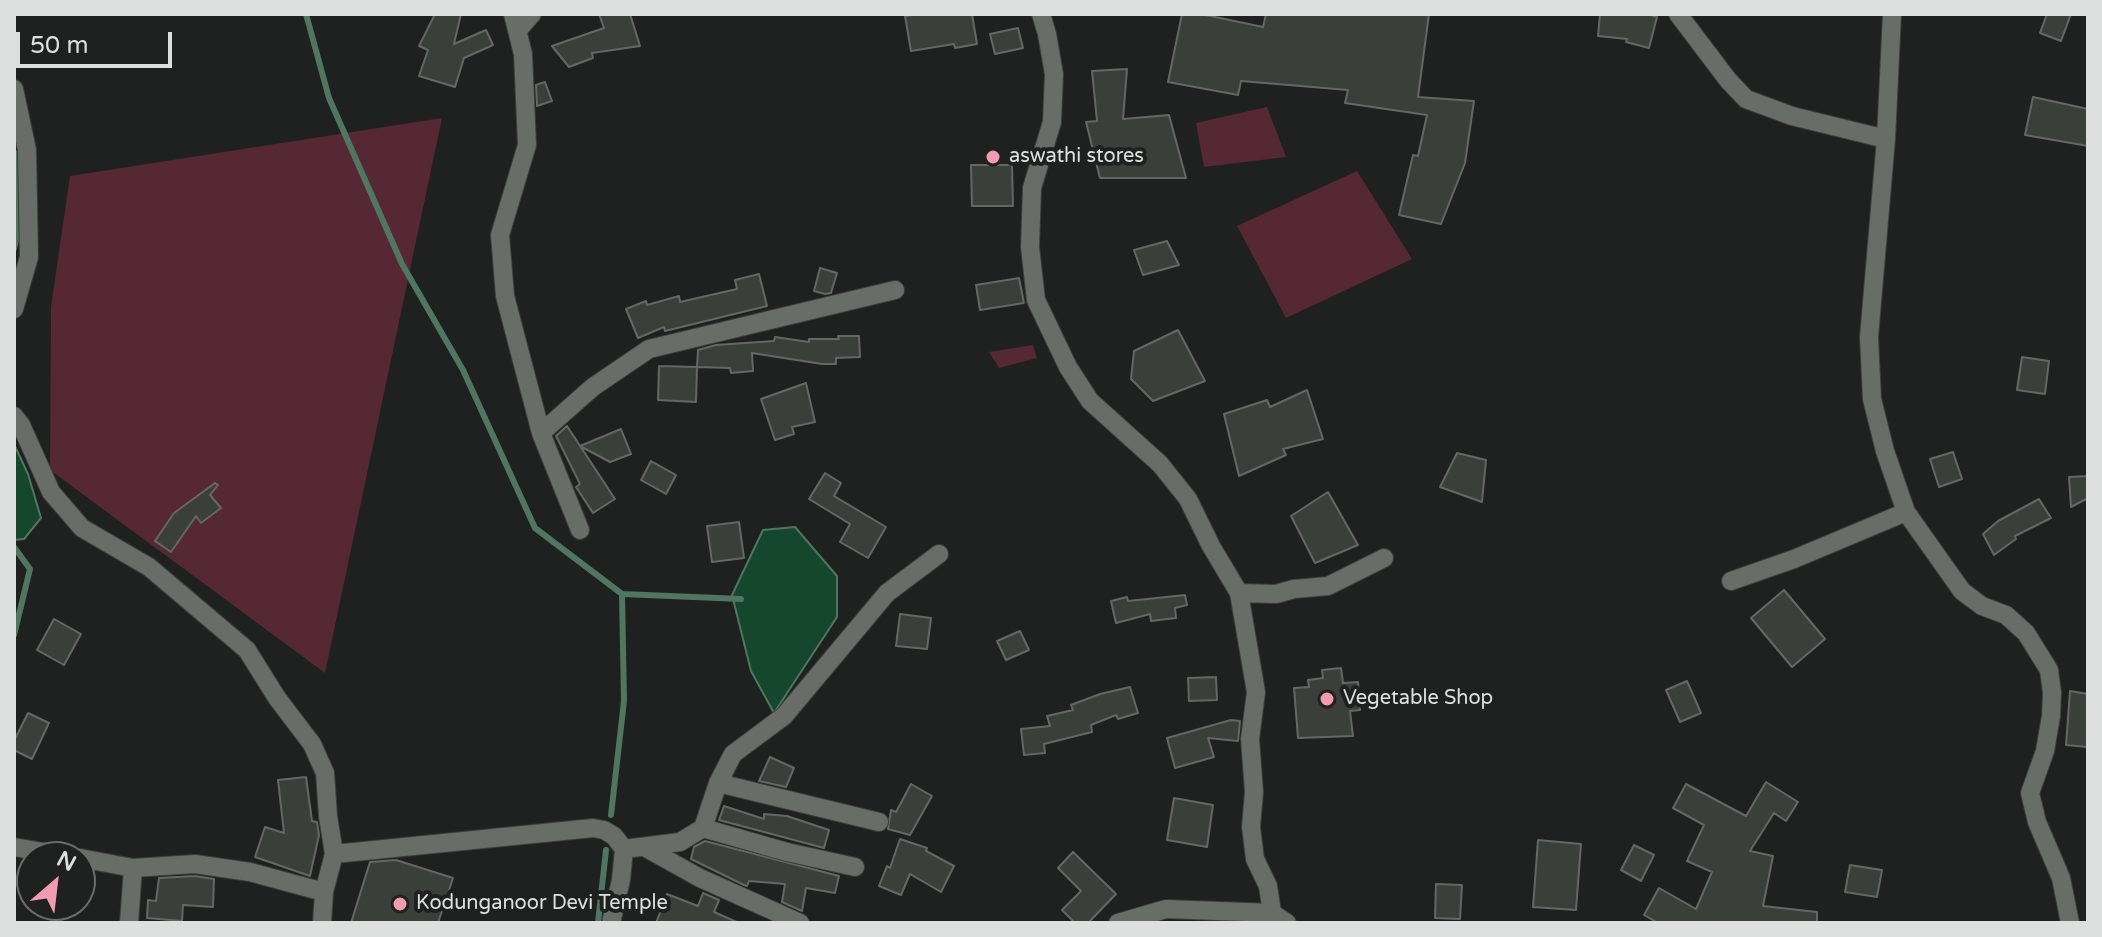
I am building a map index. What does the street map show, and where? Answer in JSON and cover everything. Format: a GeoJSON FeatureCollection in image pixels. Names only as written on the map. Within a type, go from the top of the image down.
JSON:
{"type":"FeatureCollection","features":[{"type":"Feature","properties":{"kind":"street"},"geometry":{"type":"LineString","coordinates":[[532,14],[515,23],[523,54],[527,145],[500,235],[505,296],[541,433],[580,530]]}},
{"type":"Feature","properties":{"kind":"street"},"geometry":{"type":"LineString","coordinates":[[1041,14],[1054,74],[1052,122],[1032,188],[1030,247],[1036,300],[1068,367],[1090,401],[1160,464],[1188,499],[1239,593],[1256,692],[1250,739],[1254,792],[1251,827],[1255,859],[1279,918],[1166,909],[1118,923]]}},
{"type":"Feature","properties":{"kind":"street"},"geometry":{"type":"LineString","coordinates":[[1678,14],[1746,99],[1792,116],[1886,139]]}},
{"type":"Feature","properties":{"kind":"street"},"geometry":{"type":"LineString","coordinates":[[1892,14],[1886,139],[1869,337],[1872,399],[1885,451],[1906,512],[1962,591],[1982,606],[2006,615],[2026,633],[2049,670],[2051,716],[2045,751],[2030,793],[2037,822],[2061,878],[2070,923]]}},
{"type":"Feature","properties":{"kind":"street"},"geometry":{"type":"LineString","coordinates":[[14,89],[19,128],[27,150],[29,257],[14,309]]}},
{"type":"Feature","properties":{"kind":"street"},"geometry":{"type":"LineString","coordinates":[[541,433],[593,387],[649,349],[895,290]]}},
{"type":"Feature","properties":{"kind":"street"},"geometry":{"type":"LineString","coordinates":[[14,416],[51,492],[82,528],[149,567],[247,650],[277,698],[312,744],[325,773],[334,854],[324,892],[322,923]]}},
{"type":"Feature","properties":{"kind":"street"},"geometry":{"type":"LineString","coordinates":[[1731,581],[1794,559],[1906,512]]}},
{"type":"Feature","properties":{"kind":"street"},"geometry":{"type":"LineString","coordinates":[[624,849],[680,842],[703,828],[718,783],[733,754],[784,716],[887,593],[939,554]]}},
{"type":"Feature","properties":{"kind":"street"},"geometry":{"type":"LineString","coordinates":[[1239,593],[1276,594],[1328,586],[1384,558]]}},
{"type":"Feature","properties":{"kind":"street"},"geometry":{"type":"LineString","coordinates":[[718,783],[879,822]]}},
{"type":"Feature","properties":{"kind":"street"},"geometry":{"type":"LineString","coordinates":[[334,854],[593,828],[614,836],[624,849],[621,880],[611,923]]}},
{"type":"Feature","properties":{"kind":"street"},"geometry":{"type":"LineString","coordinates":[[703,828],[855,867]]}},
{"type":"Feature","properties":{"kind":"street"},"geometry":{"type":"LineString","coordinates":[[646,848],[700,878],[800,923]]}},
{"type":"Feature","properties":{"kind":"street"},"geometry":{"type":"LineString","coordinates":[[96,861],[133,868],[195,864],[250,872],[324,892]]}},
{"type":"Feature","properties":{"kind":"street"},"geometry":{"type":"LineString","coordinates":[[129,923],[133,868]]}},
{"type":"Feature","properties":{"kind":"shaded area"},"geometry":{"type":"Polygon","coordinates":[[[1267,107],[1286,157],[1204,167],[1196,123],[1267,107]]]}},
{"type":"Feature","properties":{"kind":"shaded area"},"geometry":{"type":"Polygon","coordinates":[[[442,118],[325,673],[50,470],[51,307],[70,176],[442,118]]]}},
{"type":"Feature","properties":{"kind":"shaded area"},"geometry":{"type":"Polygon","coordinates":[[[1357,171],[1412,259],[1286,318],[1237,226],[1357,171]]]}},
{"type":"Feature","properties":{"kind":"shaded area"},"geometry":{"type":"Polygon","coordinates":[[[1033,345],[1037,358],[999,368],[989,352],[1033,345]]]}},
{"type":"Feature","properties":{"kind":"shaded area"},"geometry":{"type":"Polygon","coordinates":[[[14,444],[28,474],[41,518],[24,539],[14,540],[14,444]]]}},
{"type":"Feature","properties":{"kind":"shaded area"},"geometry":{"type":"Polygon","coordinates":[[[795,527],[837,576],[837,617],[774,713],[751,671],[732,595],[763,530],[795,527]]]}},
{"type":"Feature","properties":{"kind":"building"},"geometry":{"type":"Polygon","coordinates":[[[435,14],[461,14],[454,44],[486,30],[493,45],[464,58],[455,87],[419,76],[428,50],[419,46],[435,14]]]}},
{"type":"Feature","properties":{"kind":"building"},"geometry":{"type":"Polygon","coordinates":[[[599,14],[630,14],[640,46],[592,53],[593,58],[569,67],[552,46],[604,28],[599,14]]]}},
{"type":"Feature","properties":{"kind":"building"},"geometry":{"type":"Polygon","coordinates":[[[972,14],[977,44],[955,48],[954,44],[911,51],[905,16],[972,14]]]}},
{"type":"Feature","properties":{"kind":"building"},"geometry":{"type":"Polygon","coordinates":[[[1182,14],[1201,14],[1263,27],[1266,14],[1429,14],[1418,97],[1474,101],[1465,163],[1441,224],[1399,215],[1413,155],[1418,156],[1427,115],[1345,103],[1348,90],[1241,81],[1238,95],[1168,82],[1182,14]]]}},
{"type":"Feature","properties":{"kind":"building"},"geometry":{"type":"Polygon","coordinates":[[[1600,14],[1647,14],[1657,17],[1649,48],[1626,42],[1627,39],[1598,36],[1600,14]]]}},
{"type":"Feature","properties":{"kind":"building"},"geometry":{"type":"Polygon","coordinates":[[[2047,14],[2071,14],[2061,41],[2040,33],[2047,14]]]}},
{"type":"Feature","properties":{"kind":"building"},"geometry":{"type":"Polygon","coordinates":[[[1018,28],[1023,48],[995,54],[990,34],[1018,28]]]}},
{"type":"Feature","properties":{"kind":"building"},"geometry":{"type":"Polygon","coordinates":[[[1127,69],[1123,119],[1169,115],[1186,178],[1100,178],[1086,122],[1097,121],[1092,71],[1127,69]]]}},
{"type":"Feature","properties":{"kind":"building"},"geometry":{"type":"Polygon","coordinates":[[[545,82],[552,101],[537,106],[536,85],[545,82]]]}},
{"type":"Feature","properties":{"kind":"building"},"geometry":{"type":"Polygon","coordinates":[[[2033,97],[2088,109],[2088,146],[2025,135],[2033,97]]]}},
{"type":"Feature","properties":{"kind":"building"},"geometry":{"type":"Polygon","coordinates":[[[971,165],[1012,165],[1013,206],[972,206],[971,165]]]}},
{"type":"Feature","properties":{"kind":"building"},"geometry":{"type":"Polygon","coordinates":[[[1167,241],[1179,265],[1143,275],[1134,250],[1167,241]]]}},
{"type":"Feature","properties":{"kind":"building"},"geometry":{"type":"Polygon","coordinates":[[[820,268],[837,273],[831,293],[814,291],[820,268]]]}},
{"type":"Feature","properties":{"kind":"building"},"geometry":{"type":"Polygon","coordinates":[[[759,274],[767,306],[665,331],[664,327],[638,338],[626,309],[646,301],[647,305],[679,296],[680,302],[737,289],[735,280],[759,274]]]}},
{"type":"Feature","properties":{"kind":"building"},"geometry":{"type":"Polygon","coordinates":[[[1019,278],[1024,303],[980,310],[976,285],[1019,278]]]}},
{"type":"Feature","properties":{"kind":"building"},"geometry":{"type":"Polygon","coordinates":[[[1178,330],[1205,381],[1153,401],[1131,379],[1134,351],[1178,330]]]}},
{"type":"Feature","properties":{"kind":"building"},"geometry":{"type":"Polygon","coordinates":[[[838,336],[859,336],[860,357],[836,358],[836,364],[822,364],[752,353],[753,371],[731,373],[730,368],[697,367],[698,350],[716,345],[774,341],[775,337],[809,342],[809,339],[839,339],[838,336]]]}},
{"type":"Feature","properties":{"kind":"building"},"geometry":{"type":"Polygon","coordinates":[[[2022,357],[2049,361],[2045,394],[2017,390],[2022,357]]]}},
{"type":"Feature","properties":{"kind":"building"},"geometry":{"type":"Polygon","coordinates":[[[659,366],[697,367],[696,402],[658,400],[659,366]]]}},
{"type":"Feature","properties":{"kind":"building"},"geometry":{"type":"Polygon","coordinates":[[[806,383],[815,422],[792,427],[794,434],[775,440],[761,399],[806,383]]]}},
{"type":"Feature","properties":{"kind":"building"},"geometry":{"type":"Polygon","coordinates":[[[1307,390],[1323,439],[1283,449],[1286,455],[1239,476],[1224,414],[1267,400],[1270,407],[1307,390]]]}},
{"type":"Feature","properties":{"kind":"building"},"geometry":{"type":"Polygon","coordinates":[[[567,426],[615,499],[593,513],[576,487],[580,484],[556,436],[567,426]]]}},
{"type":"Feature","properties":{"kind":"building"},"geometry":{"type":"Polygon","coordinates":[[[621,429],[631,454],[610,462],[580,446],[621,429]]]}},
{"type":"Feature","properties":{"kind":"building"},"geometry":{"type":"Polygon","coordinates":[[[1953,452],[1962,479],[1939,487],[1930,459],[1953,452]]]}},
{"type":"Feature","properties":{"kind":"building"},"geometry":{"type":"Polygon","coordinates":[[[1457,453],[1486,460],[1482,502],[1440,487],[1457,453]]]}},
{"type":"Feature","properties":{"kind":"building"},"geometry":{"type":"Polygon","coordinates":[[[651,461],[676,475],[666,494],[641,480],[651,461]]]}},
{"type":"Feature","properties":{"kind":"building"},"geometry":{"type":"Polygon","coordinates":[[[825,473],[841,483],[834,496],[886,527],[868,558],[840,542],[850,524],[809,499],[825,473]]]}},
{"type":"Feature","properties":{"kind":"building"},"geometry":{"type":"Polygon","coordinates":[[[2088,476],[2088,498],[2071,507],[2069,477],[2088,476]]]}},
{"type":"Feature","properties":{"kind":"building"},"geometry":{"type":"Polygon","coordinates":[[[215,483],[218,485],[210,495],[221,508],[201,523],[196,516],[171,552],[155,541],[174,513],[215,483]]]}},
{"type":"Feature","properties":{"kind":"building"},"geometry":{"type":"Polygon","coordinates":[[[1328,492],[1358,545],[1315,563],[1291,516],[1328,492]]]}},
{"type":"Feature","properties":{"kind":"building"},"geometry":{"type":"Polygon","coordinates":[[[2039,499],[2051,518],[2015,536],[2016,539],[1994,555],[1983,534],[1998,521],[2039,499]]]}},
{"type":"Feature","properties":{"kind":"building"},"geometry":{"type":"Polygon","coordinates":[[[739,522],[744,558],[712,562],[707,526],[739,522]]]}},
{"type":"Feature","properties":{"kind":"building"},"geometry":{"type":"Polygon","coordinates":[[[1784,590],[1825,639],[1792,667],[1751,618],[1784,590]]]}},
{"type":"Feature","properties":{"kind":"building"},"geometry":{"type":"Polygon","coordinates":[[[1185,595],[1187,605],[1175,608],[1176,618],[1151,621],[1150,614],[1116,623],[1111,601],[1127,597],[1128,601],[1185,595]]]}},
{"type":"Feature","properties":{"kind":"building"},"geometry":{"type":"Polygon","coordinates":[[[900,614],[931,618],[927,649],[896,646],[900,614]]]}},
{"type":"Feature","properties":{"kind":"building"},"geometry":{"type":"Polygon","coordinates":[[[54,619],[81,634],[64,665],[37,650],[54,619]]]}},
{"type":"Feature","properties":{"kind":"building"},"geometry":{"type":"Polygon","coordinates":[[[1020,631],[1029,650],[1006,660],[997,641],[1020,631]]]}},
{"type":"Feature","properties":{"kind":"building","name":"Vegetable Shop"},"geometry":{"type":"Polygon","coordinates":[[[1341,668],[1343,683],[1358,682],[1360,710],[1350,711],[1353,736],[1298,738],[1294,688],[1309,687],[1308,680],[1323,678],[1322,670],[1341,668]]]}},
{"type":"Feature","properties":{"kind":"building"},"geometry":{"type":"Polygon","coordinates":[[[1216,677],[1217,700],[1189,701],[1188,678],[1216,677]]]}},
{"type":"Feature","properties":{"kind":"building"},"geometry":{"type":"Polygon","coordinates":[[[1687,681],[1701,713],[1680,722],[1666,690],[1687,681]]]}},
{"type":"Feature","properties":{"kind":"building"},"geometry":{"type":"Polygon","coordinates":[[[1130,687],[1138,713],[1118,719],[1116,715],[1091,725],[1092,732],[1044,744],[1045,753],[1024,755],[1021,729],[1050,726],[1047,716],[1073,710],[1071,705],[1100,694],[1130,687]]]}},
{"type":"Feature","properties":{"kind":"building"},"geometry":{"type":"Polygon","coordinates":[[[2070,691],[2088,694],[2088,747],[2066,745],[2070,691]]]}},
{"type":"Feature","properties":{"kind":"building"},"geometry":{"type":"Polygon","coordinates":[[[28,713],[49,723],[32,759],[14,750],[14,741],[28,713]]]}},
{"type":"Feature","properties":{"kind":"building"},"geometry":{"type":"Polygon","coordinates":[[[1231,720],[1240,721],[1238,741],[1208,738],[1214,757],[1175,768],[1167,738],[1231,720]]]}},
{"type":"Feature","properties":{"kind":"building"},"geometry":{"type":"Polygon","coordinates":[[[770,757],[794,768],[786,787],[759,781],[770,757]]]}},
{"type":"Feature","properties":{"kind":"building"},"geometry":{"type":"Polygon","coordinates":[[[306,777],[312,821],[317,822],[319,835],[310,876],[255,857],[265,827],[284,833],[278,780],[306,777]]]}},
{"type":"Feature","properties":{"kind":"building"},"geometry":{"type":"Polygon","coordinates":[[[1766,782],[1798,802],[1786,821],[1774,813],[1750,851],[1773,856],[1763,906],[1817,912],[1817,923],[1658,923],[1644,915],[1659,888],[1696,909],[1712,872],[1687,861],[1704,825],[1673,808],[1686,784],[1746,816],[1766,782]]]}},
{"type":"Feature","properties":{"kind":"building"},"geometry":{"type":"Polygon","coordinates":[[[911,784],[932,796],[910,835],[888,829],[891,810],[896,812],[911,784]]]}},
{"type":"Feature","properties":{"kind":"building"},"geometry":{"type":"Polygon","coordinates":[[[1174,798],[1213,805],[1207,847],[1167,840],[1174,798]]]}},
{"type":"Feature","properties":{"kind":"building"},"geometry":{"type":"Polygon","coordinates":[[[724,806],[764,819],[764,814],[787,816],[829,830],[824,848],[719,820],[724,806]]]}},
{"type":"Feature","properties":{"kind":"building"},"geometry":{"type":"Polygon","coordinates":[[[900,839],[927,848],[926,851],[954,866],[941,892],[910,874],[901,895],[879,886],[887,866],[890,868],[900,839]]]}},
{"type":"Feature","properties":{"kind":"building"},"geometry":{"type":"Polygon","coordinates":[[[1538,840],[1581,844],[1576,910],[1533,907],[1538,840]]]}},
{"type":"Feature","properties":{"kind":"building"},"geometry":{"type":"Polygon","coordinates":[[[705,841],[839,876],[835,893],[806,888],[802,911],[782,902],[785,884],[749,881],[747,886],[691,859],[694,847],[705,841]]]}},
{"type":"Feature","properties":{"kind":"building"},"geometry":{"type":"Polygon","coordinates":[[[1634,845],[1654,855],[1641,881],[1621,870],[1634,845]]]}},
{"type":"Feature","properties":{"kind":"building"},"geometry":{"type":"Polygon","coordinates":[[[1073,852],[1116,894],[1088,923],[1075,923],[1062,910],[1081,891],[1058,868],[1073,852]]]}},
{"type":"Feature","properties":{"kind":"building","name":"Kodunganoor Devi Temple"},"geometry":{"type":"Polygon","coordinates":[[[396,860],[453,878],[438,923],[351,923],[370,862],[396,860]]]}},
{"type":"Feature","properties":{"kind":"building"},"geometry":{"type":"Polygon","coordinates":[[[1850,865],[1882,870],[1877,897],[1845,892],[1850,865]]]}},
{"type":"Feature","properties":{"kind":"building"},"geometry":{"type":"Polygon","coordinates":[[[195,876],[214,879],[213,907],[183,905],[182,921],[147,918],[148,900],[156,901],[159,878],[195,876]]]}},
{"type":"Feature","properties":{"kind":"building"},"geometry":{"type":"Polygon","coordinates":[[[1436,884],[1462,885],[1460,919],[1435,918],[1436,884]]]}},
{"type":"Feature","properties":{"kind":"building"},"geometry":{"type":"Polygon","coordinates":[[[703,893],[719,900],[714,912],[739,923],[656,923],[667,894],[698,906],[703,893]]]}},
{"type":"Feature","properties":{"kind":"waterway"},"geometry":{"type":"LineString","coordinates":[[306,14],[329,98],[402,264],[463,370],[535,528],[622,594],[741,599]]}},
{"type":"Feature","properties":{"kind":"waterway"},"geometry":{"type":"LineString","coordinates":[[14,249],[19,152]]}},
{"type":"Feature","properties":{"kind":"waterway"},"geometry":{"type":"LineString","coordinates":[[14,547],[30,569],[14,635]]}},
{"type":"Feature","properties":{"kind":"waterway"},"geometry":{"type":"LineString","coordinates":[[611,815],[624,701],[622,594]]}},
{"type":"Feature","properties":{"kind":"waterway"},"geometry":{"type":"LineString","coordinates":[[598,923],[606,850]]}},
{"type":"Feature","properties":{"kind":"place","name":"aswathi stores"},"geometry":{"type":"Point","coordinates":[993,157]}},
{"type":"Feature","properties":{"kind":"place","name":"Vegetable Shop"},"geometry":{"type":"Point","coordinates":[1327,699]}},
{"type":"Feature","properties":{"kind":"place","name":"Kodunganoor Devi Temple"},"geometry":{"type":"Point","coordinates":[400,904]}}]}
